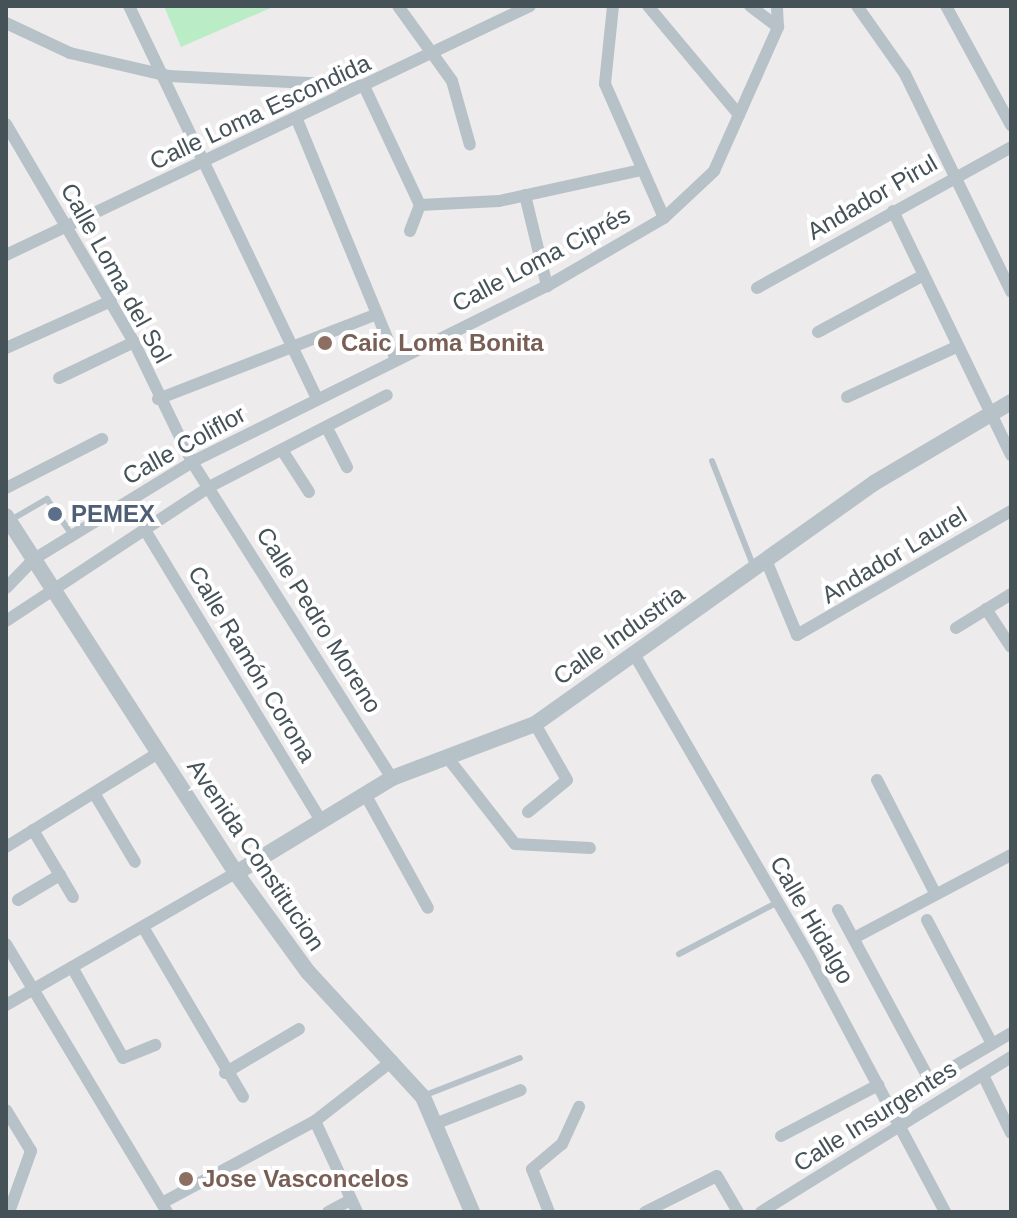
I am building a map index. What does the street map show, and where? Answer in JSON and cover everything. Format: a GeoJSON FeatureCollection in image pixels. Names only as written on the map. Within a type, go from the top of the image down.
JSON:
{"type":"FeatureCollection","features":[{"type":"Feature","properties":{"kind":"street"},"geometry":{"type":"LineString","coordinates":[[129,6],[169,76],[206,163],[317,398]]}},
{"type":"Feature","properties":{"kind":"street"},"geometry":{"type":"LineString","coordinates":[[398,6],[430,58],[457,92],[470,145]]}},
{"type":"Feature","properties":{"kind":"street"},"geometry":{"type":"LineString","coordinates":[[498,6],[506,19]]}},
{"type":"Feature","properties":{"kind":"street","name":"Calle Loma Escondida"},"geometry":{"type":"LineString","coordinates":[[6,255],[298,122],[364,86],[430,58],[530,6]]}},
{"type":"Feature","properties":{"kind":"street"},"geometry":{"type":"LineString","coordinates":[[613,6],[605,84],[664,218]]}},
{"type":"Feature","properties":{"kind":"street"},"geometry":{"type":"LineString","coordinates":[[648,6],[739,115]]}},
{"type":"Feature","properties":{"kind":"street"},"geometry":{"type":"LineString","coordinates":[[750,6],[778,27]]}},
{"type":"Feature","properties":{"kind":"street"},"geometry":{"type":"LineString","coordinates":[[777,6],[778,27]]}},
{"type":"Feature","properties":{"kind":"street"},"geometry":{"type":"LineString","coordinates":[[857,6],[905,74],[1011,291]]}},
{"type":"Feature","properties":{"kind":"street"},"geometry":{"type":"LineString","coordinates":[[946,6],[1011,125]]}},
{"type":"Feature","properties":{"kind":"street"},"geometry":{"type":"LineString","coordinates":[[6,23],[70,53],[169,76],[364,86],[420,205],[410,231]]}},
{"type":"Feature","properties":{"kind":"street","name":"Calle Loma Ciprés"},"geometry":{"type":"LineString","coordinates":[[396,360],[547,286],[664,218],[714,171],[778,27]]}},
{"type":"Feature","properties":{"kind":"street"},"geometry":{"type":"LineString","coordinates":[[298,122],[396,360]]}},
{"type":"Feature","properties":{"kind":"street","name":"Calle Loma del Sol"},"geometry":{"type":"LineString","coordinates":[[6,124],[134,342],[158,399],[209,487]]}},
{"type":"Feature","properties":{"kind":"street","name":"Andador Pirul"},"geometry":{"type":"LineString","coordinates":[[757,288],[953,176],[1011,147]]}},
{"type":"Feature","properties":{"kind":"street"},"geometry":{"type":"LineString","coordinates":[[420,205],[525,195],[641,170]]}},
{"type":"Feature","properties":{"kind":"street"},"geometry":{"type":"LineString","coordinates":[[525,195],[547,286]]}},
{"type":"Feature","properties":{"kind":"street"},"geometry":{"type":"LineString","coordinates":[[893,211],[956,347],[1011,455]]}},
{"type":"Feature","properties":{"kind":"street"},"geometry":{"type":"LineString","coordinates":[[818,332],[922,276]]}},
{"type":"Feature","properties":{"kind":"street"},"geometry":{"type":"LineString","coordinates":[[6,348],[111,301]]}},
{"type":"Feature","properties":{"kind":"street"},"geometry":{"type":"LineString","coordinates":[[158,399],[292,350],[377,314]]}},
{"type":"Feature","properties":{"kind":"street"},"geometry":{"type":"LineString","coordinates":[[59,378],[134,342]]}},
{"type":"Feature","properties":{"kind":"street"},"geometry":{"type":"LineString","coordinates":[[847,397],[956,347]]}},
{"type":"Feature","properties":{"kind":"street","name":"Calle Coliflor"},"geometry":{"type":"LineString","coordinates":[[6,588],[34,559],[192,462],[396,360]]}},
{"type":"Feature","properties":{"kind":"street"},"geometry":{"type":"LineString","coordinates":[[6,621],[209,487],[387,395]]}},
{"type":"Feature","properties":{"kind":"street","name":"Calle Industria"},"geometry":{"type":"LineString","coordinates":[[236,873],[392,778],[535,724],[874,483],[1011,402]]}},
{"type":"Feature","properties":{"kind":"street"},"geometry":{"type":"LineString","coordinates":[[327,428],[347,467]]}},
{"type":"Feature","properties":{"kind":"street"},"geometry":{"type":"LineString","coordinates":[[6,488],[102,439]]}},
{"type":"Feature","properties":{"kind":"street"},"geometry":{"type":"LineString","coordinates":[[282,450],[309,492]]}},
{"type":"Feature","properties":{"kind":"street","name":"Calle Pedro Moreno"},"geometry":{"type":"LineString","coordinates":[[209,487],[392,778]]}},
{"type":"Feature","properties":{"kind":"street","name":"Andador Laurel"},"geometry":{"type":"LineString","coordinates":[[760,564],[797,635],[1011,511]]}},
{"type":"Feature","properties":{"kind":"street","name":"Avenida Constitucion"},"geometry":{"type":"LineString","coordinates":[[8,518],[236,873],[308,972],[423,1097],[472,1212]]}},
{"type":"Feature","properties":{"kind":"street","name":"Calle Ramón Corona"},"geometry":{"type":"LineString","coordinates":[[145,530],[321,821]]}},
{"type":"Feature","properties":{"kind":"street"},"geometry":{"type":"LineString","coordinates":[[956,628],[1011,594]]}},
{"type":"Feature","properties":{"kind":"street"},"geometry":{"type":"LineString","coordinates":[[986,609],[1011,647]]}},
{"type":"Feature","properties":{"kind":"street","name":"Calle Hidalgo"},"geometry":{"type":"LineString","coordinates":[[634,654],[878,1085],[945,1212]]}},
{"type":"Feature","properties":{"kind":"street"},"geometry":{"type":"LineString","coordinates":[[528,812],[567,780],[535,724]]}},
{"type":"Feature","properties":{"kind":"street"},"geometry":{"type":"LineString","coordinates":[[6,847],[158,753]]}},
{"type":"Feature","properties":{"kind":"street"},"geometry":{"type":"LineString","coordinates":[[447,757],[515,844],[590,848]]}},
{"type":"Feature","properties":{"kind":"street"},"geometry":{"type":"LineString","coordinates":[[877,780],[934,891]]}},
{"type":"Feature","properties":{"kind":"street"},"geometry":{"type":"LineString","coordinates":[[94,793],[135,862]]}},
{"type":"Feature","properties":{"kind":"street"},"geometry":{"type":"LineString","coordinates":[[365,794],[428,908]]}},
{"type":"Feature","properties":{"kind":"street"},"geometry":{"type":"LineString","coordinates":[[33,830],[73,897]]}},
{"type":"Feature","properties":{"kind":"street"},"geometry":{"type":"LineString","coordinates":[[854,938],[934,891],[1011,855]]}},
{"type":"Feature","properties":{"kind":"street"},"geometry":{"type":"LineString","coordinates":[[6,1005],[236,873]]}},
{"type":"Feature","properties":{"kind":"street"},"geometry":{"type":"LineString","coordinates":[[18,900],[60,875]]}},
{"type":"Feature","properties":{"kind":"street"},"geometry":{"type":"LineString","coordinates":[[838,910],[930,1081]]}},
{"type":"Feature","properties":{"kind":"street"},"geometry":{"type":"LineString","coordinates":[[927,920],[992,1044]]}},
{"type":"Feature","properties":{"kind":"street"},"geometry":{"type":"LineString","coordinates":[[143,927],[225,1073],[243,1097]]}},
{"type":"Feature","properties":{"kind":"street"},"geometry":{"type":"LineString","coordinates":[[6,944],[164,1208],[315,1121],[392,1061]]}},
{"type":"Feature","properties":{"kind":"street"},"geometry":{"type":"LineString","coordinates":[[72,967],[123,1058],[155,1045]]}},
{"type":"Feature","properties":{"kind":"street"},"geometry":{"type":"LineString","coordinates":[[225,1073],[299,1029]]}},
{"type":"Feature","properties":{"kind":"street"},"geometry":{"type":"LineString","coordinates":[[888,1105],[1011,1033]]}},
{"type":"Feature","properties":{"kind":"street","name":"Calle Insurgentes"},"geometry":{"type":"LineString","coordinates":[[761,1212],[1011,1057]]}},
{"type":"Feature","properties":{"kind":"street"},"geometry":{"type":"LineString","coordinates":[[983,1075],[1011,1133]]}},
{"type":"Feature","properties":{"kind":"street"},"geometry":{"type":"LineString","coordinates":[[781,1136],[878,1085]]}},
{"type":"Feature","properties":{"kind":"street"},"geometry":{"type":"LineString","coordinates":[[435,1124],[521,1090]]}},
{"type":"Feature","properties":{"kind":"street"},"geometry":{"type":"LineString","coordinates":[[549,1212],[532,1169],[562,1144],[579,1107]]}},
{"type":"Feature","properties":{"kind":"street"},"geometry":{"type":"LineString","coordinates":[[6,1110],[31,1151],[9,1212]]}},
{"type":"Feature","properties":{"kind":"street"},"geometry":{"type":"LineString","coordinates":[[315,1121],[354,1206],[328,1212]]}},
{"type":"Feature","properties":{"kind":"street"},"geometry":{"type":"LineString","coordinates":[[645,1212],[717,1176],[738,1212]]}},
{"type":"Feature","properties":{"kind":"lane"},"geometry":{"type":"LineString","coordinates":[[712,461],[760,564]]}},
{"type":"Feature","properties":{"kind":"lane"},"geometry":{"type":"LineString","coordinates":[[8,518],[47,499],[73,536]]}},
{"type":"Feature","properties":{"kind":"lane"},"geometry":{"type":"LineString","coordinates":[[679,954],[776,903]]}},
{"type":"Feature","properties":{"kind":"lane"},"geometry":{"type":"LineString","coordinates":[[423,1097],[520,1058]]}},
{"type":"Feature","properties":{"kind":"green space"},"geometry":{"type":"Polygon","coordinates":[[[164,6],[275,6],[181,47],[164,6]]]}},
{"type":"Feature","properties":{"kind":"place","name":"Caic Loma Bonita"},"geometry":{"type":"Point","coordinates":[325,343]}},
{"type":"Feature","properties":{"kind":"place","name":"PEMEX"},"geometry":{"type":"Point","coordinates":[55,514]}},
{"type":"Feature","properties":{"kind":"place","name":"Jose Vasconcelos"},"geometry":{"type":"Point","coordinates":[186,1179]}}]}
